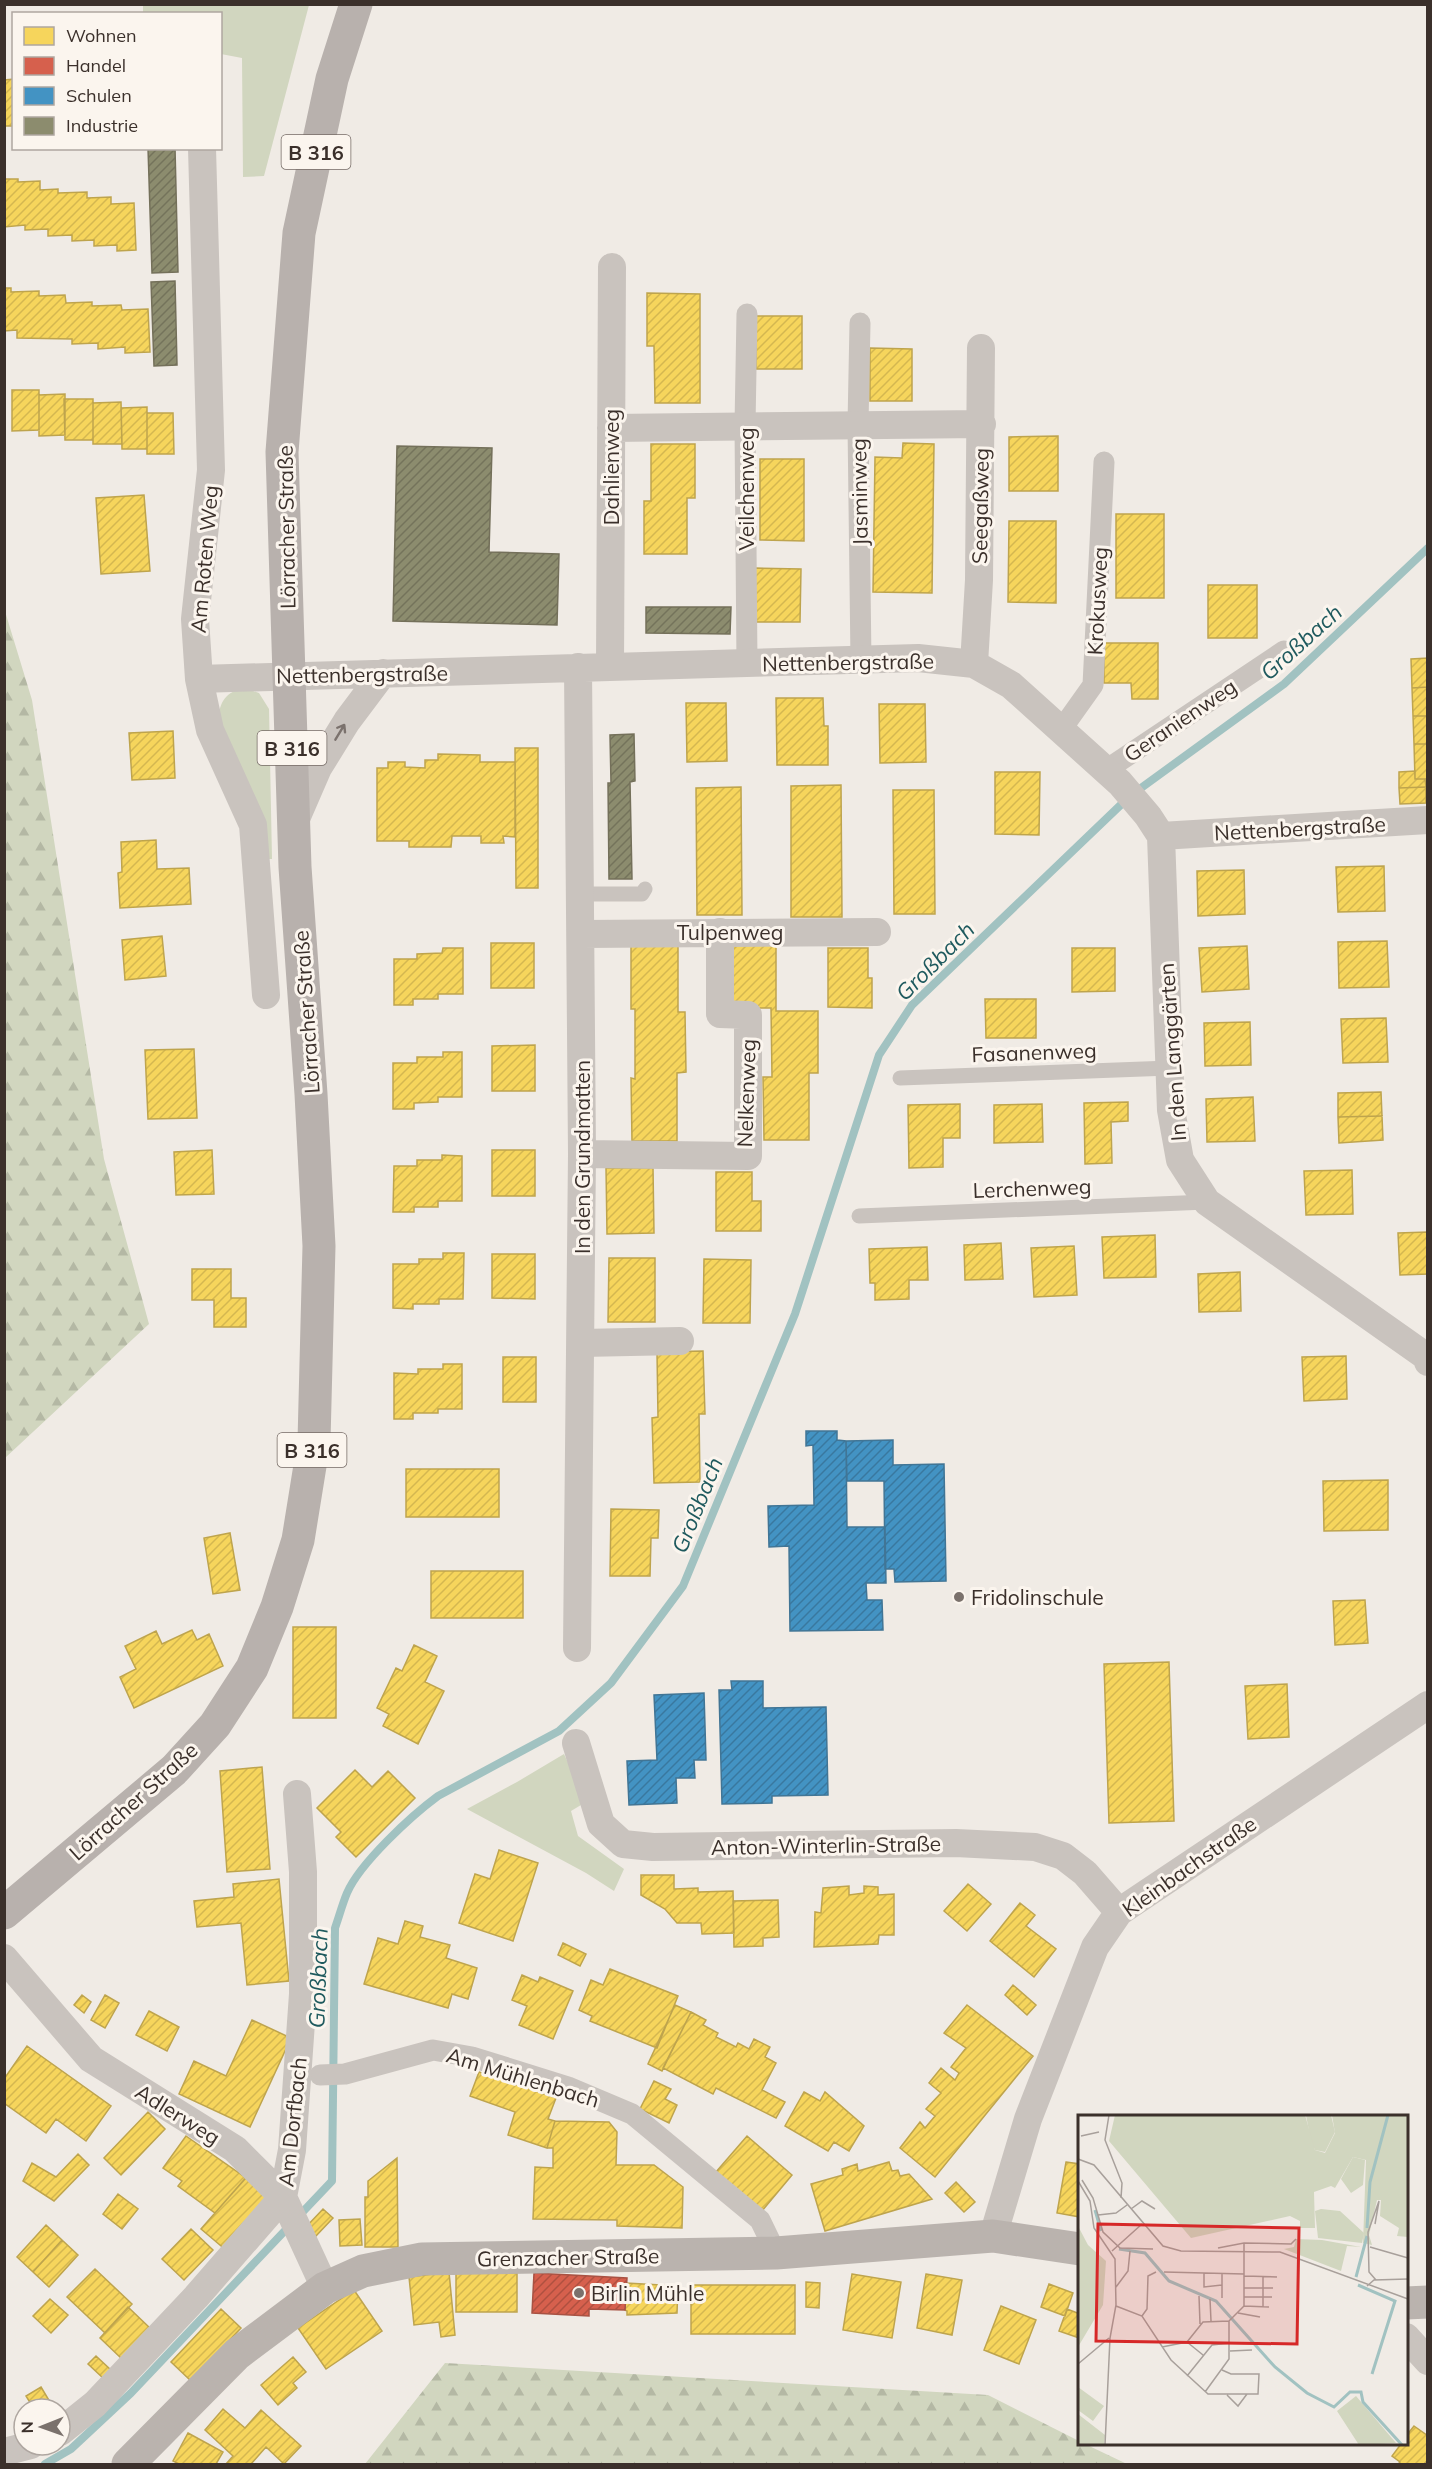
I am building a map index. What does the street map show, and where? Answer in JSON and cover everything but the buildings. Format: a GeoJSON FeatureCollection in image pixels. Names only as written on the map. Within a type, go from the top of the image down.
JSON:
{"type":"FeatureCollection","features":[{"type":"Feature","properties":{"kind":"main road","name":"Lörracher Straße"},"geometry":{"type":"LineString","coordinates":[[4,1913],[174,1770],[215,1725],[252,1668],[277,1607],[298,1540],[314,1441],[319,1246],[294,821],[282,452],[299,233],[333,79],[356,4]]}},
{"type":"Feature","properties":{"kind":"main road","name":"Grenzacher Straße"},"geometry":{"type":"LineString","coordinates":[[128,2464],[237,2354],[325,2288],[363,2271],[422,2259],[776,2253],[993,2236],[1078,2249]]}},
{"type":"Feature","properties":{"kind":"main road"},"geometry":{"type":"LineString","coordinates":[[1408,2303],[1428,2302]]}},
{"type":"Feature","properties":{"kind":"street","name":"Am Roten Weg"},"geometry":{"type":"LineString","coordinates":[[202,150],[211,470],[195,619],[199,679],[210,730],[253,825],[266,995]]}},
{"type":"Feature","properties":{"kind":"street","name":"Dahlienweg"},"geometry":{"type":"LineString","coordinates":[[610,666],[612,267]]}},
{"type":"Feature","properties":{"kind":"street","name":"Veilchenweg"},"geometry":{"type":"LineString","coordinates":[[747,314],[745,425],[747,664]]}},
{"type":"Feature","properties":{"kind":"street","name":"Jasminweg"},"geometry":{"type":"LineString","coordinates":[[860,323],[858,424],[861,661]]}},
{"type":"Feature","properties":{"kind":"street","name":"Seegaßweg"},"geometry":{"type":"LineString","coordinates":[[974,664],[979,580],[981,348]]}},
{"type":"Feature","properties":{"kind":"street"},"geometry":{"type":"LineString","coordinates":[[611,428],[982,424]]}},
{"type":"Feature","properties":{"kind":"street","name":"Krokusweg"},"geometry":{"type":"LineString","coordinates":[[1061,730],[1093,685],[1104,462]]}},
{"type":"Feature","properties":{"kind":"street","name":"Geranienweg"},"geometry":{"type":"LineString","coordinates":[[1113,777],[1284,651]]}},
{"type":"Feature","properties":{"kind":"street","name":"Nettenbergstraße"},"geometry":{"type":"LineString","coordinates":[[199,679],[918,658],[974,664],[1011,685],[1113,777],[1155,826],[1428,820]]}},
{"type":"Feature","properties":{"kind":"street","name":"In den Grundmatten"},"geometry":{"type":"LineString","coordinates":[[577,1648],[582,1154],[582,894],[578,667]]}},
{"type":"Feature","properties":{"kind":"street"},"geometry":{"type":"LineString","coordinates":[[294,821],[318,768],[347,721],[383,673]]}},
{"type":"Feature","properties":{"kind":"street","name":"In den Langgärten"},"geometry":{"type":"LineString","coordinates":[[1155,826],[1171,1110],[1180,1160],[1207,1202],[1427,1358]]}},
{"type":"Feature","properties":{"kind":"street","name":"Nelkenweg"},"geometry":{"type":"LineString","coordinates":[[582,1154],[748,1156],[748,1015],[720,1014],[720,932]]}},
{"type":"Feature","properties":{"kind":"street","name":"Tulpenweg"},"geometry":{"type":"LineString","coordinates":[[582,934],[877,932]]}},
{"type":"Feature","properties":{"kind":"street"},"geometry":{"type":"LineString","coordinates":[[581,1343],[680,1341]]}},
{"type":"Feature","properties":{"kind":"street","name":"Kleinbachstraße"},"geometry":{"type":"LineString","coordinates":[[993,2236],[1028,2119],[1095,1947],[1119,1912],[1428,1705]]}},
{"type":"Feature","properties":{"kind":"street","name":"Anton-Winterlin-Straße"},"geometry":{"type":"LineString","coordinates":[[576,1743],[601,1824],[623,1844],[653,1847],[956,1843],[1035,1846],[1062,1856],[1085,1874],[1119,1912]]}},
{"type":"Feature","properties":{"kind":"street","name":"Am Dorfbach"},"geometry":{"type":"LineString","coordinates":[[72,2422],[95,2404],[287,2203],[303,1994],[303,1872],[297,1794]]}},
{"type":"Feature","properties":{"kind":"street","name":"Adlerweg"},"geometry":{"type":"LineString","coordinates":[[4,1958],[91,2059],[235,2149],[287,2203],[325,2288]]}},
{"type":"Feature","properties":{"kind":"street","name":"Am Mühlenbach"},"geometry":{"type":"LineString","coordinates":[[320,2075],[345,2074],[433,2050],[472,2057],[568,2086],[632,2114],[760,2220],[776,2253]]}},
{"type":"Feature","properties":{"kind":"street"},"geometry":{"type":"LineString","coordinates":[[1408,2338],[1428,2361]]}},
{"type":"Feature","properties":{"kind":"lane"},"geometry":{"type":"LineString","coordinates":[[582,894],[642,894],[645,889]]}},
{"type":"Feature","properties":{"kind":"lane","name":"Fasanenweg"},"geometry":{"type":"LineString","coordinates":[[900,1078],[1170,1068]]}},
{"type":"Feature","properties":{"kind":"lane","name":"Lerchenweg"},"geometry":{"type":"LineString","coordinates":[[859,1216],[1207,1202]]}},
{"type":"Feature","properties":{"kind":"green space"},"geometry":{"type":"Polygon","coordinates":[[[143,5],[309,5],[264,176],[243,177],[242,58],[222,54],[222,12],[143,12],[143,5]]]}},
{"type":"Feature","properties":{"kind":"green space"},"geometry":{"type":"Polygon","coordinates":[[[4,608],[32,700],[104,1159],[149,1324],[5,1458],[4,608]]]}},
{"type":"Feature","properties":{"kind":"green space"},"geometry":{"type":"Polygon","coordinates":[[[244,688],[259,693],[269,709],[272,859],[265,859],[218,719],[220,707],[225,698],[244,688]]]}},
{"type":"Feature","properties":{"kind":"green space"},"geometry":{"type":"Polygon","coordinates":[[[564,1754],[586,1802],[571,1811],[578,1836],[624,1869],[614,1891],[586,1873],[467,1809],[564,1754]]]}},
{"type":"Feature","properties":{"kind":"green space"},"geometry":{"type":"Polygon","coordinates":[[[445,2363],[988,2395],[1078,2440],[1078,2445],[1087,2445],[1127,2464],[365,2464],[445,2363]]]}},
{"type":"Feature","properties":{"kind":"waterway","name":"Großbach"},"geometry":{"type":"LineString","coordinates":[[45,2464],[71,2449],[131,2393],[332,2181],[335,1928],[347,1893],[374,1854],[414,1815],[438,1796],[559,1731],[611,1683],[683,1586],[795,1314],[879,1055],[912,1005],[1130,796],[1284,684],[1428,548]]}},
{"type":"Feature","properties":{"kind":"place","name":"Fridolinschule"},"geometry":{"type":"Point","coordinates":[959,1597]}},
{"type":"Feature","properties":{"kind":"place","name":"Birlin Mühle"},"geometry":{"type":"Point","coordinates":[579,2293]}}]}
